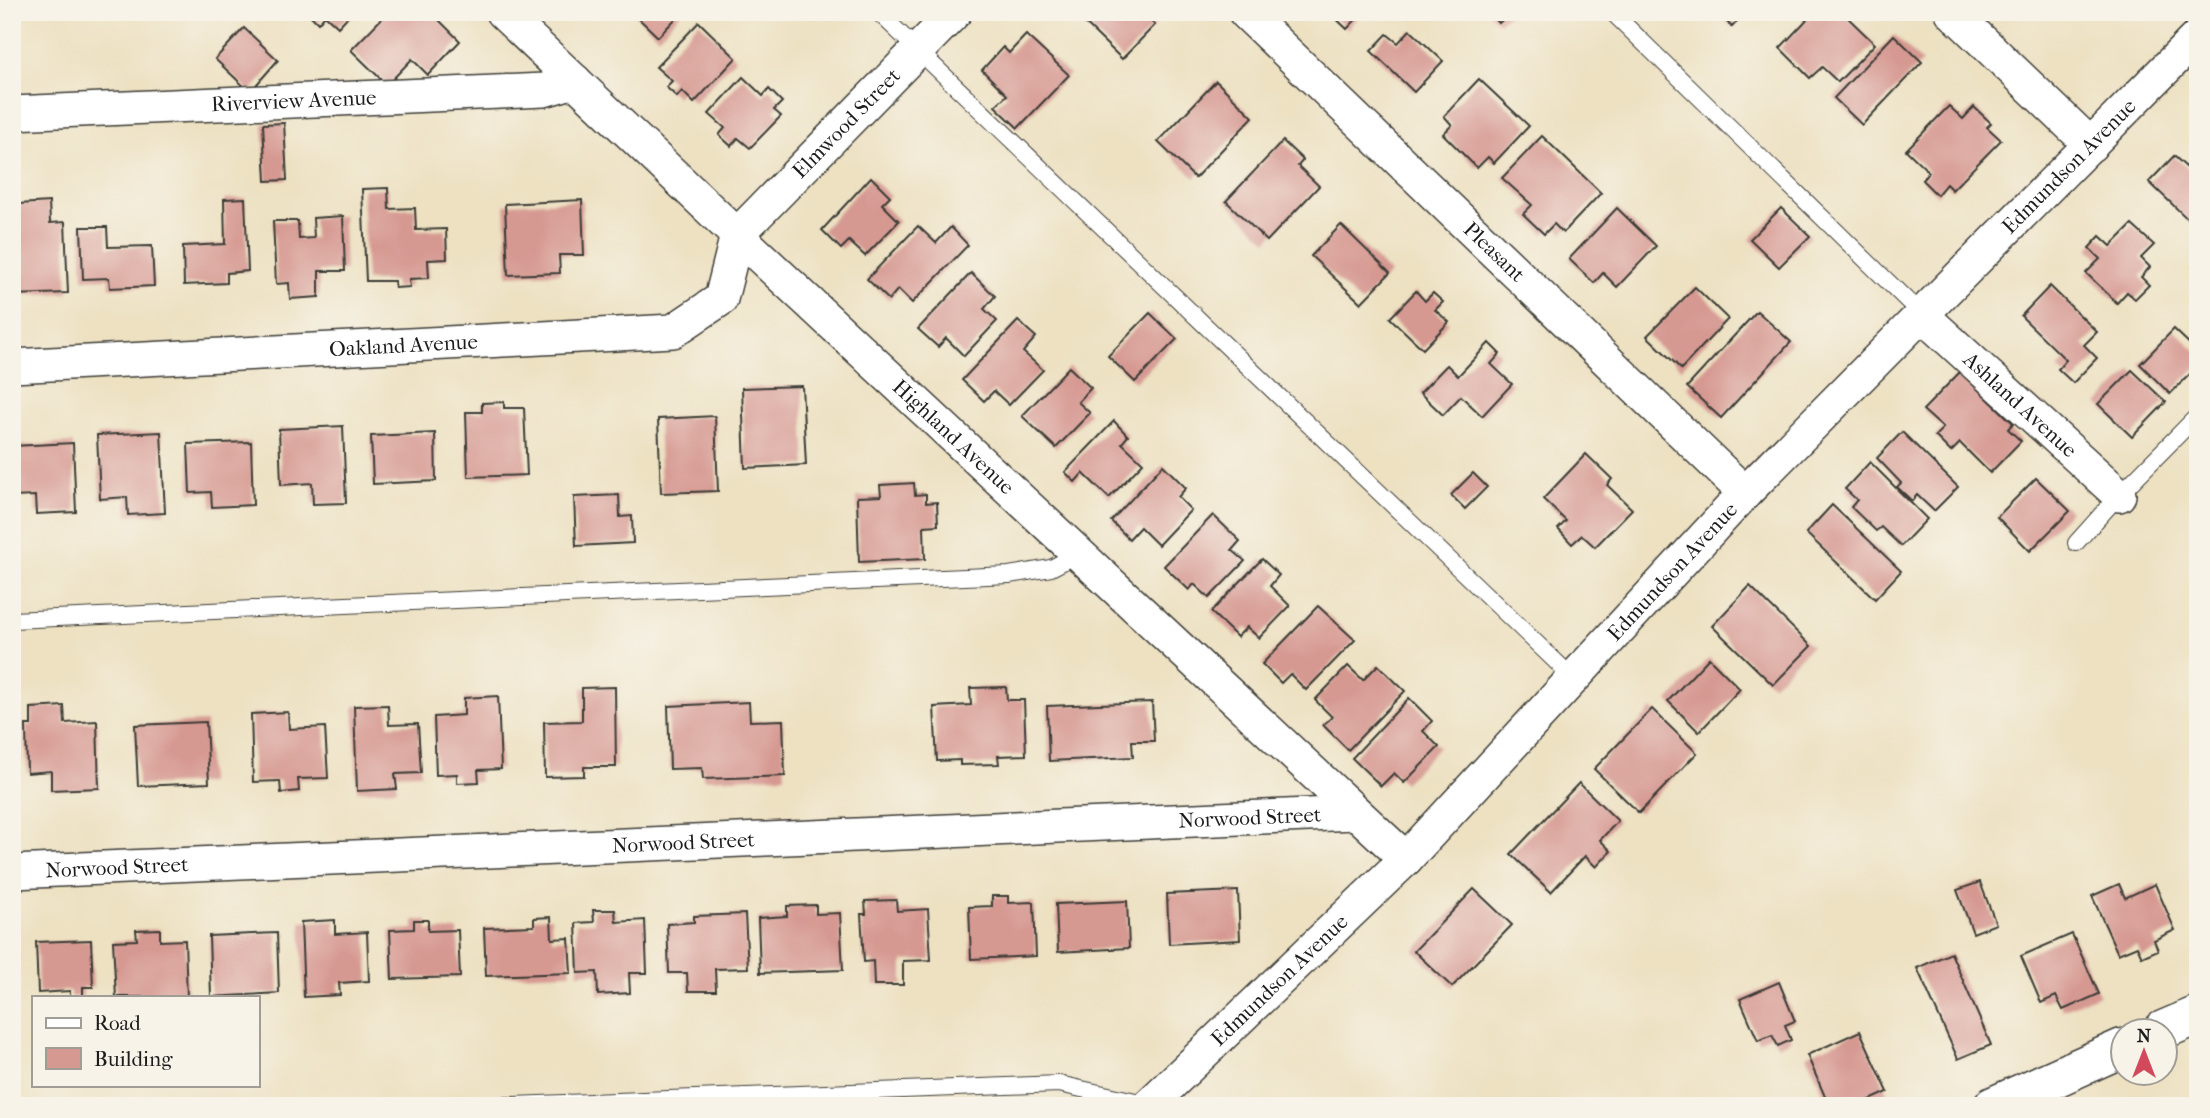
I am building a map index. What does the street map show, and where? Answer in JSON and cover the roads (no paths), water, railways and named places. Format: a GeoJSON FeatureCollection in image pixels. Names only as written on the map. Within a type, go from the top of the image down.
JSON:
{"type":"FeatureCollection","features":[{"type":"Feature","properties":{"kind":"street","name":"Highland Avenue"},"geometry":{"type":"LineString","coordinates":[[502,12],[1406,859]]}},
{"type":"Feature","properties":{"kind":"street","name":"Elmwood Street"},"geometry":{"type":"LineString","coordinates":[[737,235],[954,12]]}},
{"type":"Feature","properties":{"kind":"street","name":"Pleasant"},"geometry":{"type":"LineString","coordinates":[[1245,12],[1745,493]]}},
{"type":"Feature","properties":{"kind":"street"},"geometry":{"type":"LineString","coordinates":[[1952,12],[2091,145]]}},
{"type":"Feature","properties":{"kind":"street","name":"Edmundson Avenue"},"geometry":{"type":"LineString","coordinates":[[1149,1105],[1406,859],[1745,493],[2198,36]]}},
{"type":"Feature","properties":{"kind":"street","name":"Riverview Avenue"},"geometry":{"type":"LineString","coordinates":[[12,113],[544,90],[575,82]]}},
{"type":"Feature","properties":{"kind":"street","name":"Oakland Avenue"},"geometry":{"type":"LineString","coordinates":[[12,366],[673,331],[721,299],[737,235]]}},
{"type":"Feature","properties":{"kind":"street","name":"Ashland Avenue"},"geometry":{"type":"LineString","coordinates":[[1922,315],[2119,495]]}},
{"type":"Feature","properties":{"kind":"street","name":"Norwood Street"},"geometry":{"type":"LineString","coordinates":[[12,872],[1354,813]]}},
{"type":"Feature","properties":{"kind":"street"},"geometry":{"type":"LineString","coordinates":[[2178,1024],[2198,1015]]}},
{"type":"Feature","properties":{"kind":"street"},"geometry":{"type":"LineString","coordinates":[[1993,1106],[2108,1055]]}},
{"type":"Feature","properties":{"kind":"lane"},"geometry":{"type":"LineString","coordinates":[[878,12],[1573,678]]}},
{"type":"Feature","properties":{"kind":"lane"},"geometry":{"type":"LineString","coordinates":[[1612,12],[1922,315]]}},
{"type":"Feature","properties":{"kind":"lane"},"geometry":{"type":"LineString","coordinates":[[2076,543],[2198,415]]}},
{"type":"Feature","properties":{"kind":"lane"},"geometry":{"type":"LineString","coordinates":[[12,620],[1009,575],[1051,568],[1078,554]]}},
{"type":"Feature","properties":{"kind":"lane"},"geometry":{"type":"LineString","coordinates":[[484,1106],[1059,1084],[1149,1105]]}}]}
